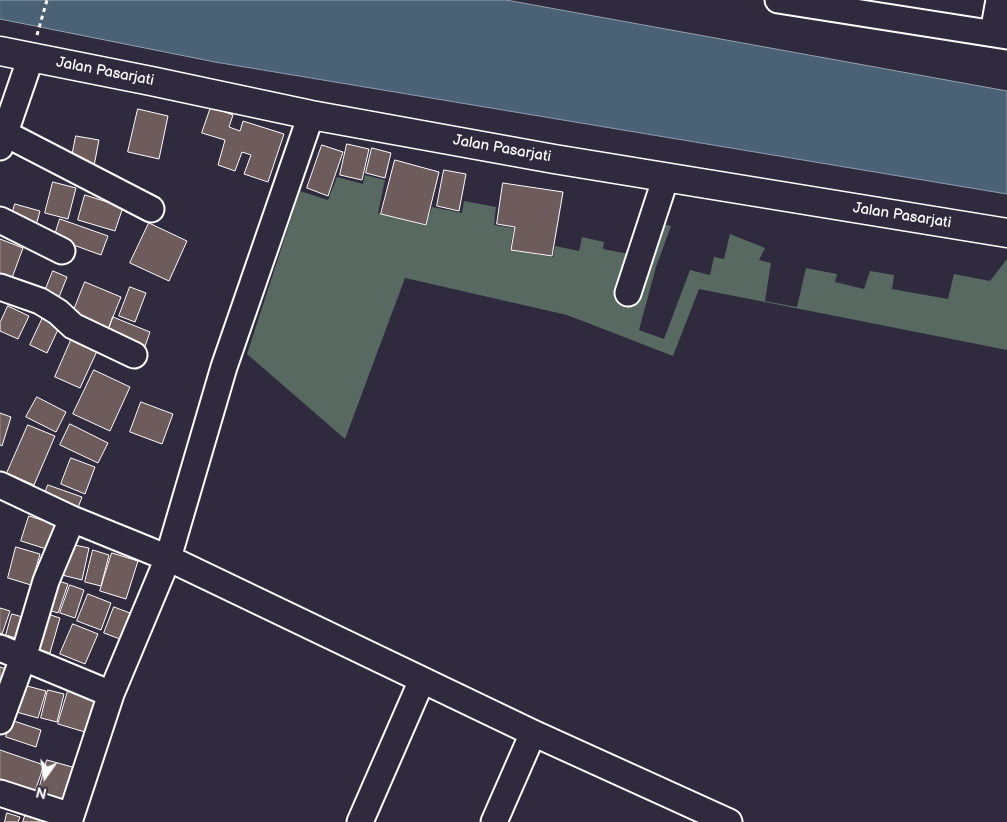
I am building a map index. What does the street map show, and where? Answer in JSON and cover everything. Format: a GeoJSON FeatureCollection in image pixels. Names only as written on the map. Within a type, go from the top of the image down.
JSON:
{"type":"FeatureCollection","features":[{"type":"Feature","properties":{"kind":"main road","name":"Jalan Pasarjati"},"geometry":{"type":"LineString","coordinates":[[0,51],[34,47],[311,116],[1007,233]]}},
{"type":"Feature","properties":{"kind":"street"},"geometry":{"type":"LineString","coordinates":[[778,0],[1000,34],[999,0]]}},
{"type":"Feature","properties":{"kind":"street"},"geometry":{"type":"LineString","coordinates":[[34,47],[3,141],[151,209]]}},
{"type":"Feature","properties":{"kind":"street"},"geometry":{"type":"LineString","coordinates":[[0,793],[70,819],[111,694],[168,558],[224,367],[311,116]]}},
{"type":"Feature","properties":{"kind":"street"},"geometry":{"type":"LineString","coordinates":[[628,293],[666,177]]}},
{"type":"Feature","properties":{"kind":"street"},"geometry":{"type":"LineString","coordinates":[[0,220],[62,251]]}},
{"type":"Feature","properties":{"kind":"street"},"geometry":{"type":"LineString","coordinates":[[0,287],[40,301],[58,312],[74,326],[134,355]]}},
{"type":"Feature","properties":{"kind":"street"},"geometry":{"type":"LineString","coordinates":[[0,485],[72,519],[168,558],[533,734],[726,821]]}},
{"type":"Feature","properties":{"kind":"street"},"geometry":{"type":"LineString","coordinates":[[0,721],[23,658],[46,581],[72,519]]}},
{"type":"Feature","properties":{"kind":"street"},"geometry":{"type":"LineString","coordinates":[[0,648],[111,694]]}},
{"type":"Feature","properties":{"kind":"street"},"geometry":{"type":"LineString","coordinates":[[360,822],[422,680]]}},
{"type":"Feature","properties":{"kind":"street"},"geometry":{"type":"LineString","coordinates":[[494,822],[533,734]]}},
{"type":"Feature","properties":{"kind":"path"},"geometry":{"type":"LineString","coordinates":[[34,47],[47,0]]}},
{"type":"Feature","properties":{"kind":"green space"},"geometry":{"type":"Polygon","coordinates":[[[365,175],[385,180],[378,213],[426,226],[432,207],[462,213],[464,201],[496,207],[494,225],[514,228],[510,250],[553,257],[555,246],[579,251],[582,237],[604,242],[603,249],[634,255],[643,219],[671,226],[656,267],[639,330],[664,339],[690,270],[710,275],[714,257],[724,259],[730,234],[765,248],[759,260],[771,263],[765,301],[797,307],[806,268],[837,274],[835,282],[864,289],[870,271],[894,275],[892,289],[948,299],[954,274],[990,281],[1007,259],[1007,350],[699,289],[673,356],[567,315],[405,278],[345,439],[247,354],[300,191],[328,200],[337,177],[363,184],[365,175]]]}},
{"type":"Feature","properties":{"kind":"water"},"geometry":{"type":"Polygon","coordinates":[[[0,0],[506,0],[1007,91],[1007,194],[215,62],[0,19],[0,0]]]}},
{"type":"Feature","properties":{"kind":"building"},"geometry":{"type":"Polygon","coordinates":[[[211,107],[233,115],[229,127],[240,131],[243,121],[284,134],[268,182],[244,174],[251,155],[242,152],[235,171],[218,165],[225,140],[202,133],[211,107]]]}},
{"type":"Feature","properties":{"kind":"building"},"geometry":{"type":"Polygon","coordinates":[[[138,109],[168,116],[159,159],[128,152],[138,109]]]}},
{"type":"Feature","properties":{"kind":"building"},"geometry":{"type":"Polygon","coordinates":[[[76,136],[99,140],[93,171],[70,167],[76,136]]]}},
{"type":"Feature","properties":{"kind":"building"},"geometry":{"type":"Polygon","coordinates":[[[347,144],[369,149],[362,180],[340,175],[347,144]]]}},
{"type":"Feature","properties":{"kind":"building"},"geometry":{"type":"Polygon","coordinates":[[[322,145],[343,152],[328,196],[307,188],[322,145]]]}},
{"type":"Feature","properties":{"kind":"building"},"geometry":{"type":"Polygon","coordinates":[[[372,148],[391,153],[385,178],[366,173],[372,148]]]}},
{"type":"Feature","properties":{"kind":"building"},"geometry":{"type":"Polygon","coordinates":[[[395,160],[439,172],[426,225],[381,214],[395,160]]]}},
{"type":"Feature","properties":{"kind":"building"},"geometry":{"type":"Polygon","coordinates":[[[444,170],[466,174],[459,211],[437,206],[444,170]]]}},
{"type":"Feature","properties":{"kind":"building"},"geometry":{"type":"Polygon","coordinates":[[[53,182],[76,188],[68,219],[45,213],[53,182]]]}},
{"type":"Feature","properties":{"kind":"building"},"geometry":{"type":"Polygon","coordinates":[[[503,183],[563,192],[552,256],[511,250],[515,227],[497,224],[503,183]]]}},
{"type":"Feature","properties":{"kind":"building"},"geometry":{"type":"Polygon","coordinates":[[[85,195],[123,207],[115,231],[78,220],[85,195]]]}},
{"type":"Feature","properties":{"kind":"building"},"geometry":{"type":"Polygon","coordinates":[[[15,204],[40,211],[35,229],[10,222],[15,204]]]}},
{"type":"Feature","properties":{"kind":"building"},"geometry":{"type":"Polygon","coordinates":[[[60,219],[108,236],[101,255],[54,238],[60,219]]]}},
{"type":"Feature","properties":{"kind":"building"},"geometry":{"type":"Polygon","coordinates":[[[149,223],[187,241],[169,281],[130,263],[149,223]]]}},
{"type":"Feature","properties":{"kind":"building"},"geometry":{"type":"Polygon","coordinates":[[[0,239],[23,248],[9,286],[0,283],[0,239]]]}},
{"type":"Feature","properties":{"kind":"building"},"geometry":{"type":"Polygon","coordinates":[[[53,271],[67,277],[57,302],[43,296],[53,271]]]}},
{"type":"Feature","properties":{"kind":"building"},"geometry":{"type":"Polygon","coordinates":[[[85,282],[121,297],[106,334],[70,320],[85,282]]]}},
{"type":"Feature","properties":{"kind":"building"},"geometry":{"type":"Polygon","coordinates":[[[130,287],[146,293],[135,322],[119,316],[130,287]]]}},
{"type":"Feature","properties":{"kind":"building"},"geometry":{"type":"Polygon","coordinates":[[[8,306],[29,316],[18,339],[0,331],[0,323],[8,306]]]}},
{"type":"Feature","properties":{"kind":"building"},"geometry":{"type":"Polygon","coordinates":[[[46,311],[63,319],[47,353],[30,345],[46,311]]]}},
{"type":"Feature","properties":{"kind":"building"},"geometry":{"type":"Polygon","coordinates":[[[113,317],[150,332],[143,352],[106,338],[113,317]]]}},
{"type":"Feature","properties":{"kind":"building"},"geometry":{"type":"Polygon","coordinates":[[[72,338],[98,349],[80,388],[55,377],[72,338]]]}},
{"type":"Feature","properties":{"kind":"building"},"geometry":{"type":"Polygon","coordinates":[[[94,370],[130,387],[110,431],[73,414],[94,370]]]}},
{"type":"Feature","properties":{"kind":"building"},"geometry":{"type":"Polygon","coordinates":[[[37,397],[66,412],[56,432],[26,417],[37,397]]]}},
{"type":"Feature","properties":{"kind":"building"},"geometry":{"type":"Polygon","coordinates":[[[141,402],[173,414],[162,444],[130,432],[141,402]]]}},
{"type":"Feature","properties":{"kind":"building"},"geometry":{"type":"Polygon","coordinates":[[[0,413],[11,417],[2,446],[0,445],[0,413]]]}},
{"type":"Feature","properties":{"kind":"building"},"geometry":{"type":"Polygon","coordinates":[[[70,424],[108,443],[98,463],[60,445],[70,424]]]}},
{"type":"Feature","properties":{"kind":"building"},"geometry":{"type":"Polygon","coordinates":[[[28,425],[55,436],[34,485],[7,473],[28,425]]]}},
{"type":"Feature","properties":{"kind":"building"},"geometry":{"type":"Polygon","coordinates":[[[71,458],[95,467],[85,494],[61,484],[71,458]]]}},
{"type":"Feature","properties":{"kind":"building"},"geometry":{"type":"Polygon","coordinates":[[[48,485],[82,497],[76,513],[42,501],[48,485]]]}},
{"type":"Feature","properties":{"kind":"building"},"geometry":{"type":"Polygon","coordinates":[[[29,516],[64,527],[56,552],[21,541],[29,516]]]}},
{"type":"Feature","properties":{"kind":"building"},"geometry":{"type":"Polygon","coordinates":[[[65,543],[89,548],[82,580],[58,574],[65,543]]]}},
{"type":"Feature","properties":{"kind":"building"},"geometry":{"type":"Polygon","coordinates":[[[16,547],[40,554],[31,585],[8,578],[16,547]]]}},
{"type":"Feature","properties":{"kind":"building"},"geometry":{"type":"Polygon","coordinates":[[[93,550],[109,555],[101,586],[85,582],[93,550]]]}},
{"type":"Feature","properties":{"kind":"building"},"geometry":{"type":"Polygon","coordinates":[[[112,553],[138,561],[126,599],[100,591],[112,553]]]}},
{"type":"Feature","properties":{"kind":"building"},"geometry":{"type":"Polygon","coordinates":[[[49,578],[68,584],[58,613],[39,607],[49,578]]]}},
{"type":"Feature","properties":{"kind":"building"},"geometry":{"type":"Polygon","coordinates":[[[70,585],[84,590],[75,618],[60,613],[70,585]]]}},
{"type":"Feature","properties":{"kind":"building"},"geometry":{"type":"Polygon","coordinates":[[[88,594],[111,603],[101,630],[77,621],[88,594]]]}},
{"type":"Feature","properties":{"kind":"building"},"geometry":{"type":"Polygon","coordinates":[[[114,607],[130,613],[120,639],[104,633],[114,607]]]}},
{"type":"Feature","properties":{"kind":"building"},"geometry":{"type":"Polygon","coordinates":[[[0,608],[10,611],[2,634],[0,633],[0,608]]]}},
{"type":"Feature","properties":{"kind":"building"},"geometry":{"type":"Polygon","coordinates":[[[38,611],[60,618],[50,653],[28,646],[38,611]]]}},
{"type":"Feature","properties":{"kind":"building"},"geometry":{"type":"Polygon","coordinates":[[[12,614],[26,618],[19,639],[6,635],[12,614]]]}},
{"type":"Feature","properties":{"kind":"building"},"geometry":{"type":"Polygon","coordinates":[[[73,624],[98,634],[85,664],[60,654],[73,624]]]}},
{"type":"Feature","properties":{"kind":"building"},"geometry":{"type":"Polygon","coordinates":[[[0,667],[6,669],[0,686],[0,667]]]}},
{"type":"Feature","properties":{"kind":"building"},"geometry":{"type":"Polygon","coordinates":[[[16,683],[46,691],[38,718],[9,710],[16,683]]]}},
{"type":"Feature","properties":{"kind":"building"},"geometry":{"type":"Polygon","coordinates":[[[48,690],[64,694],[57,722],[41,718],[48,690]]]}},
{"type":"Feature","properties":{"kind":"building"},"geometry":{"type":"Polygon","coordinates":[[[68,691],[95,698],[85,732],[58,724],[68,691]]]}},
{"type":"Feature","properties":{"kind":"building"},"geometry":{"type":"Polygon","coordinates":[[[11,720],[41,730],[36,747],[6,737],[11,720]]]}},
{"type":"Feature","properties":{"kind":"building"},"geometry":{"type":"Polygon","coordinates":[[[0,750],[44,765],[34,794],[0,783],[0,750]]]}},
{"type":"Feature","properties":{"kind":"building"},"geometry":{"type":"Polygon","coordinates":[[[47,760],[76,768],[66,805],[37,797],[47,760]]]}},
{"type":"Feature","properties":{"kind":"building"},"geometry":{"type":"Polygon","coordinates":[[[7,813],[20,817],[18,822],[5,822],[7,813]]]}},
{"type":"Feature","properties":{"kind":"building"},"geometry":{"type":"Polygon","coordinates":[[[26,813],[54,822],[23,822],[26,813]]]}}]}
